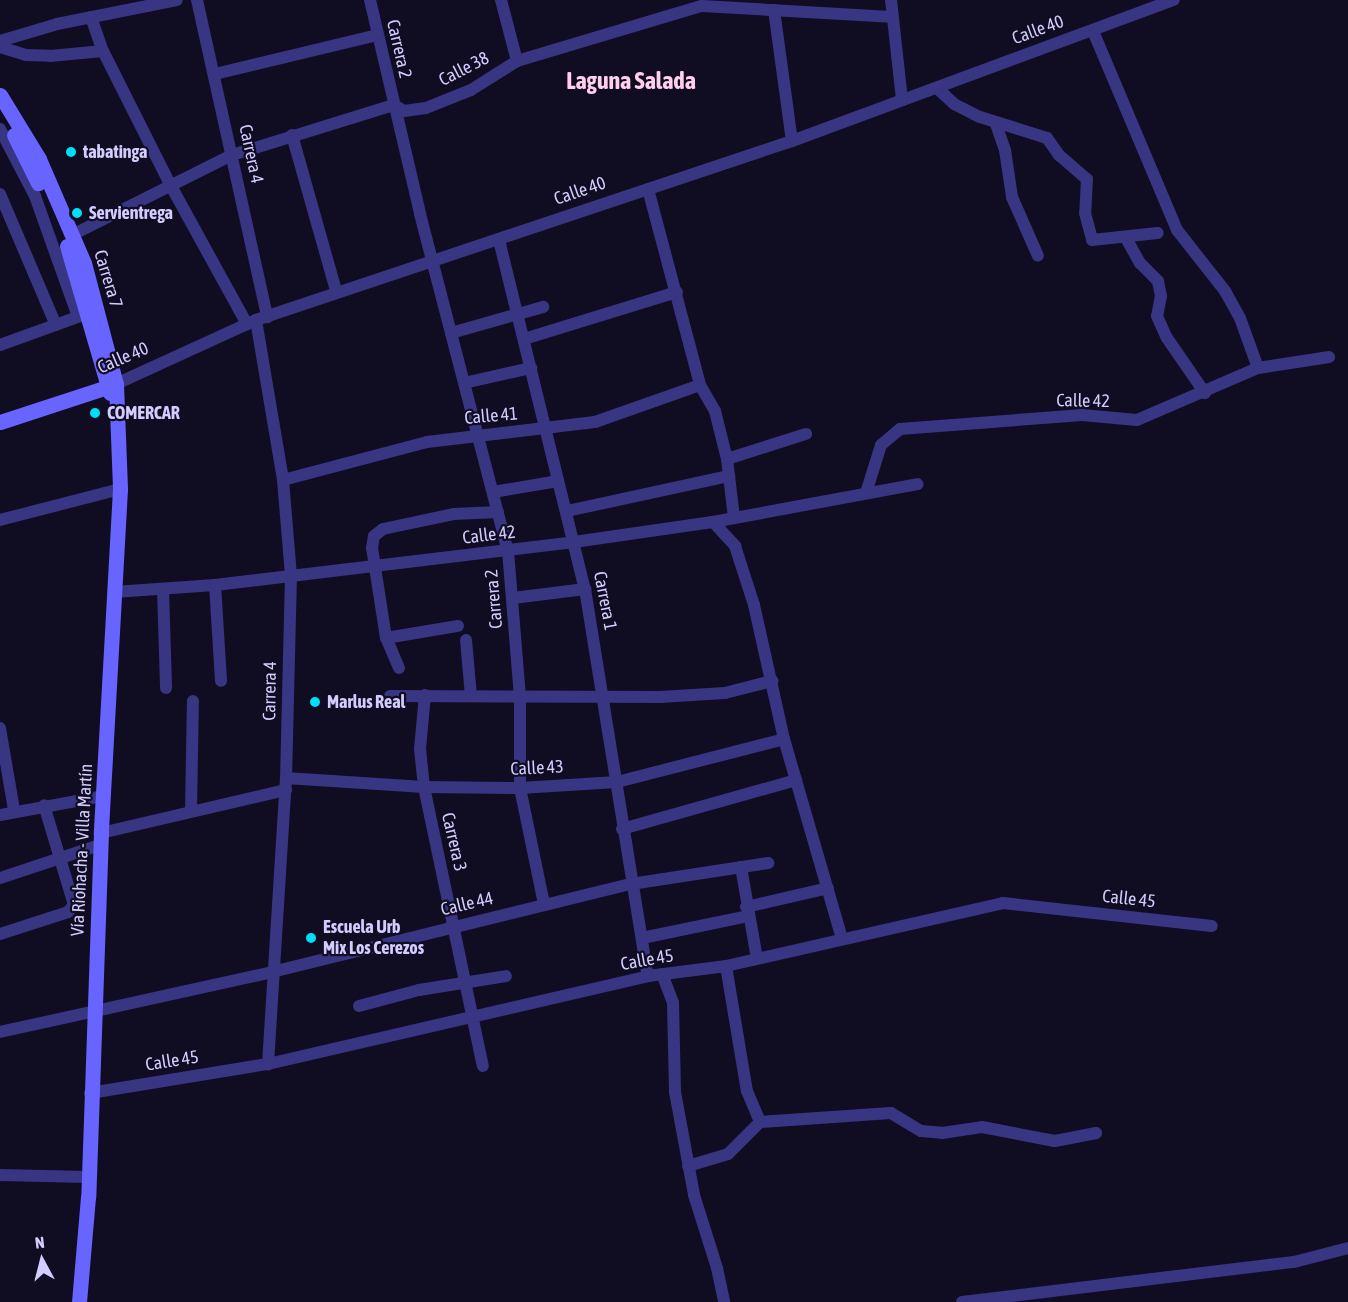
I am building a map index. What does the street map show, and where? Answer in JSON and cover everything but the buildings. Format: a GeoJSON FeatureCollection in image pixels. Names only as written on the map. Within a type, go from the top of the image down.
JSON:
{"type":"FeatureCollection","features":[{"type":"Feature","properties":{"kind":"main road","name":"Carrera 7"},"geometry":{"type":"LineString","coordinates":[[0,95],[39,159],[72,235],[88,313]]}},
{"type":"Feature","properties":{"kind":"main road","name":"Carrera 7"},"geometry":{"type":"LineString","coordinates":[[0,111],[64,239],[113,391]]}},
{"type":"Feature","properties":{"kind":"main road","name":"Calle 40"},"geometry":{"type":"LineString","coordinates":[[0,422],[113,391]]}},
{"type":"Feature","properties":{"kind":"main road","name":"Vía Riohacha - Villa Martín"},"geometry":{"type":"LineString","coordinates":[[79,1302],[88,1177],[101,839],[120,489],[113,391]]}},
{"type":"Feature","properties":{"kind":"street"},"geometry":{"type":"LineString","coordinates":[[0,41],[91,17],[177,0]]}},
{"type":"Feature","properties":{"kind":"street","name":"Carrera 4"},"geometry":{"type":"LineString","coordinates":[[197,0],[232,155],[283,480],[291,575],[286,784],[272,972],[268,1064]]}},
{"type":"Feature","properties":{"kind":"street","name":"Carrera 2"},"geometry":{"type":"LineString","coordinates":[[370,0],[433,262],[508,551],[520,696],[520,788],[544,904]]}},
{"type":"Feature","properties":{"kind":"street"},"geometry":{"type":"LineString","coordinates":[[501,0],[517,61]]}},
{"type":"Feature","properties":{"kind":"street"},"geometry":{"type":"LineString","coordinates":[[891,0],[891,17],[902,100]]}},
{"type":"Feature","properties":{"kind":"street","name":"Calle 40"},"geometry":{"type":"LineString","coordinates":[[113,391],[257,320],[336,291],[433,262],[792,141],[1174,0]]}},
{"type":"Feature","properties":{"kind":"street","name":"Calle 38"},"geometry":{"type":"LineString","coordinates":[[72,235],[232,155],[394,105],[404,111],[426,108],[471,90],[517,61],[702,3],[891,17]]}},
{"type":"Feature","properties":{"kind":"street"},"geometry":{"type":"LineString","coordinates":[[774,10],[792,141]]}},
{"type":"Feature","properties":{"kind":"street"},"geometry":{"type":"LineString","coordinates":[[91,17],[103,51],[171,186],[257,320]]}},
{"type":"Feature","properties":{"kind":"street"},"geometry":{"type":"LineString","coordinates":[[1093,31],[1177,230],[1225,291],[1240,318],[1258,368]]}},
{"type":"Feature","properties":{"kind":"street"},"geometry":{"type":"LineString","coordinates":[[215,74],[378,35]]}},
{"type":"Feature","properties":{"kind":"street"},"geometry":{"type":"LineString","coordinates":[[0,47],[26,55],[51,56],[103,51]]}},
{"type":"Feature","properties":{"kind":"street"},"geometry":{"type":"LineString","coordinates":[[937,88],[954,104],[996,124],[1042,134],[1059,155],[1085,176],[1085,213],[1092,240],[1158,233]]}},
{"type":"Feature","properties":{"kind":"street"},"geometry":{"type":"LineString","coordinates":[[996,124],[1005,150],[1012,197],[1038,256]]}},
{"type":"Feature","properties":{"kind":"street"},"geometry":{"type":"LineString","coordinates":[[0,129],[35,196],[88,313],[0,345]]}},
{"type":"Feature","properties":{"kind":"street"},"geometry":{"type":"LineString","coordinates":[[292,135],[336,291]]}},
{"type":"Feature","properties":{"kind":"street"},"geometry":{"type":"LineString","coordinates":[[648,189],[700,385],[715,411],[727,459],[734,518]]}},
{"type":"Feature","properties":{"kind":"street"},"geometry":{"type":"LineString","coordinates":[[0,194],[56,325]]}},
{"type":"Feature","properties":{"kind":"street"},"geometry":{"type":"LineString","coordinates":[[1126,238],[1140,263],[1158,280],[1161,296],[1157,316],[1167,338],[1205,393]]}},
{"type":"Feature","properties":{"kind":"street","name":"Carrera 1"},"geometry":{"type":"LineString","coordinates":[[499,240],[585,589],[606,699],[622,829],[648,976]]}},
{"type":"Feature","properties":{"kind":"street"},"geometry":{"type":"LineString","coordinates":[[524,339],[677,292]]}},
{"type":"Feature","properties":{"kind":"street"},"geometry":{"type":"LineString","coordinates":[[451,333],[543,307]]}},
{"type":"Feature","properties":{"kind":"street","name":"Calle 42"},"geometry":{"type":"LineString","coordinates":[[866,493],[881,445],[900,429],[1082,415],[1137,420],[1205,393],[1258,368],[1329,357]]}},
{"type":"Feature","properties":{"kind":"street"},"geometry":{"type":"LineString","coordinates":[[464,383],[531,368]]}},
{"type":"Feature","properties":{"kind":"street","name":"Calle 41"},"geometry":{"type":"LineString","coordinates":[[283,480],[427,442],[478,434],[546,429],[596,422],[700,385]]}},
{"type":"Feature","properties":{"kind":"street"},"geometry":{"type":"LineString","coordinates":[[727,459],[806,434]]}},
{"type":"Feature","properties":{"kind":"street"},"geometry":{"type":"LineString","coordinates":[[567,511],[729,476]]}},
{"type":"Feature","properties":{"kind":"street"},"geometry":{"type":"LineString","coordinates":[[493,492],[558,481]]}},
{"type":"Feature","properties":{"kind":"street","name":"Calle 42"},"geometry":{"type":"LineString","coordinates":[[114,592],[215,585],[508,551],[713,522],[918,484]]}},
{"type":"Feature","properties":{"kind":"street"},"geometry":{"type":"LineString","coordinates":[[0,519],[120,489]]}},
{"type":"Feature","properties":{"kind":"street"},"geometry":{"type":"LineString","coordinates":[[399,668],[386,638],[375,566],[374,536],[383,530],[454,514],[498,512]]}},
{"type":"Feature","properties":{"kind":"street"},"geometry":{"type":"LineString","coordinates":[[713,522],[735,546],[772,681],[784,739],[842,939]]}},
{"type":"Feature","properties":{"kind":"street"},"geometry":{"type":"LineString","coordinates":[[215,585],[221,681]]}},
{"type":"Feature","properties":{"kind":"street"},"geometry":{"type":"LineString","coordinates":[[513,598],[585,589]]}},
{"type":"Feature","properties":{"kind":"street"},"geometry":{"type":"LineString","coordinates":[[163,590],[166,688]]}},
{"type":"Feature","properties":{"kind":"street"},"geometry":{"type":"LineString","coordinates":[[386,638],[458,626]]}},
{"type":"Feature","properties":{"kind":"street"},"geometry":{"type":"LineString","coordinates":[[466,640],[471,696]]}},
{"type":"Feature","properties":{"kind":"street"},"geometry":{"type":"LineString","coordinates":[[390,696],[520,696],[606,699],[725,693],[772,681]]}},
{"type":"Feature","properties":{"kind":"street","name":"Carrera 3"},"geometry":{"type":"LineString","coordinates":[[425,695],[420,749],[424,788],[483,1066]]}},
{"type":"Feature","properties":{"kind":"street"},"geometry":{"type":"LineString","coordinates":[[191,811],[193,701]]}},
{"type":"Feature","properties":{"kind":"street"},"geometry":{"type":"LineString","coordinates":[[0,728],[14,810]]}},
{"type":"Feature","properties":{"kind":"street","name":"Calle 43"},"geometry":{"type":"LineString","coordinates":[[0,878],[60,858],[101,839],[286,784],[520,788],[617,782],[784,739]]}},
{"type":"Feature","properties":{"kind":"street"},"geometry":{"type":"LineString","coordinates":[[622,829],[796,780]]}},
{"type":"Feature","properties":{"kind":"street"},"geometry":{"type":"LineString","coordinates":[[0,815],[14,810],[104,796]]}},
{"type":"Feature","properties":{"kind":"street"},"geometry":{"type":"LineString","coordinates":[[0,934],[72,909],[44,805]]}},
{"type":"Feature","properties":{"kind":"street","name":"Calle 44"},"geometry":{"type":"LineString","coordinates":[[0,1032],[272,972],[454,925],[631,884],[768,863]]}},
{"type":"Feature","properties":{"kind":"street"},"geometry":{"type":"LineString","coordinates":[[741,867],[757,960]]}},
{"type":"Feature","properties":{"kind":"street"},"geometry":{"type":"LineString","coordinates":[[642,938],[747,912],[828,888]]}},
{"type":"Feature","properties":{"kind":"street","name":"Calle 45"},"geometry":{"type":"LineString","coordinates":[[90,1093],[268,1064],[648,976],[757,960],[1003,903],[1212,926]]}},
{"type":"Feature","properties":{"kind":"street"},"geometry":{"type":"LineString","coordinates":[[726,966],[747,1091],[759,1122]]}},
{"type":"Feature","properties":{"kind":"street"},"geometry":{"type":"LineString","coordinates":[[662,974],[673,1003],[675,1092],[688,1166],[724,1302]]}},
{"type":"Feature","properties":{"kind":"street"},"geometry":{"type":"LineString","coordinates":[[359,1006],[464,981],[506,976]]}},
{"type":"Feature","properties":{"kind":"street"},"geometry":{"type":"LineString","coordinates":[[688,1166],[728,1154],[759,1122],[891,1113],[921,1131],[942,1133],[982,1127],[1054,1141],[1096,1132]]}},
{"type":"Feature","properties":{"kind":"street"},"geometry":{"type":"LineString","coordinates":[[0,1175],[88,1177]]}},
{"type":"Feature","properties":{"kind":"street"},"geometry":{"type":"LineString","coordinates":[[962,1302],[1294,1262],[1348,1248]]}},
{"type":"Feature","properties":{"kind":"place","name":"tabatinga"},"geometry":{"type":"Point","coordinates":[71,152]}},
{"type":"Feature","properties":{"kind":"place","name":"Servientrega"},"geometry":{"type":"Point","coordinates":[77,213]}},
{"type":"Feature","properties":{"kind":"place","name":"COMERCAR"},"geometry":{"type":"Point","coordinates":[95,413]}},
{"type":"Feature","properties":{"kind":"place","name":"Marlus Real"},"geometry":{"type":"Point","coordinates":[315,702]}},
{"type":"Feature","properties":{"kind":"place","name":"Escuela Urb Mix Los Cerezos"},"geometry":{"type":"Point","coordinates":[311,938]}},
{"type":"Feature","properties":{"kind":"district","name":"Laguna Salada"},"geometry":{"type":"Point","coordinates":[631,81]}}]}
